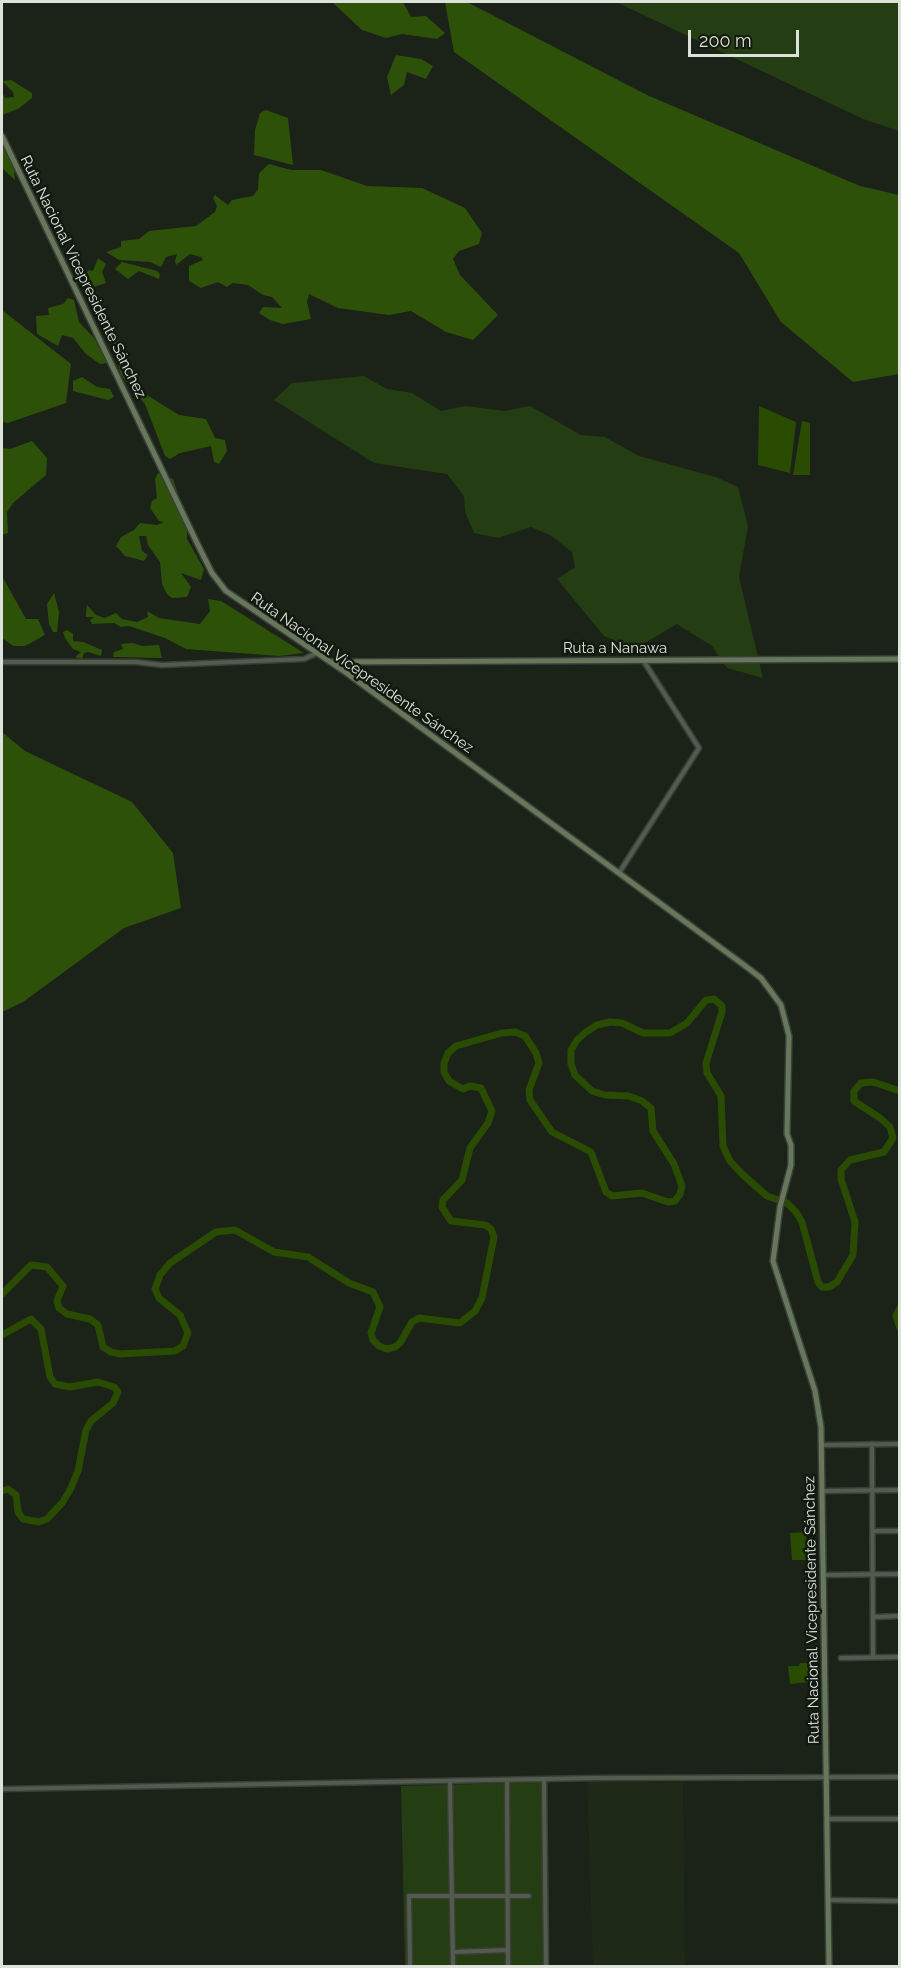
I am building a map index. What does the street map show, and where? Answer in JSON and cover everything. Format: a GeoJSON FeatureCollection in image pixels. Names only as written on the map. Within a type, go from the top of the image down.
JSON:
{"type":"FeatureCollection","features":[{"type":"Feature","properties":{"kind":"street","name":"Ruta Nacional Vicepresidente Sánchez"},"geometry":{"type":"LineString","coordinates":[[2,135],[212,573],[234,598],[348,674],[744,964],[772,991],[784,1012],[789,1036],[787,1134],[791,1145],[790,1165],[780,1207],[773,1261],[815,1391],[822,1445],[829,1966]]}},
{"type":"Feature","properties":{"kind":"street"},"geometry":{"type":"LineString","coordinates":[[2,662],[136,662],[162,665],[304,659],[317,653]]}},
{"type":"Feature","properties":{"kind":"street","name":"Ruta a Nanawa"},"geometry":{"type":"LineString","coordinates":[[330,662],[900,658]]}},
{"type":"Feature","properties":{"kind":"street"},"geometry":{"type":"LineString","coordinates":[[619,873],[699,748],[643,660]]}},
{"type":"Feature","properties":{"kind":"street"},"geometry":{"type":"LineString","coordinates":[[348,674],[347,667],[351,662]]}},
{"type":"Feature","properties":{"kind":"street"},"geometry":{"type":"LineString","coordinates":[[822,1445],[900,1443]]}},
{"type":"Feature","properties":{"kind":"street"},"geometry":{"type":"LineString","coordinates":[[872,1444],[873,1657]]}},
{"type":"Feature","properties":{"kind":"street"},"geometry":{"type":"LineString","coordinates":[[823,1491],[900,1490]]}},
{"type":"Feature","properties":{"kind":"street"},"geometry":{"type":"LineString","coordinates":[[873,1531],[900,1531]]}},
{"type":"Feature","properties":{"kind":"street"},"geometry":{"type":"LineString","coordinates":[[825,1575],[900,1574]]}},
{"type":"Feature","properties":{"kind":"street"},"geometry":{"type":"LineString","coordinates":[[873,1617],[900,1616]]}},
{"type":"Feature","properties":{"kind":"street"},"geometry":{"type":"LineString","coordinates":[[841,1658],[900,1657]]}},
{"type":"Feature","properties":{"kind":"street"},"geometry":{"type":"LineString","coordinates":[[2,1789],[507,1780],[900,1777]]}},
{"type":"Feature","properties":{"kind":"street"},"geometry":{"type":"LineString","coordinates":[[507,1780],[508,1966]]}},
{"type":"Feature","properties":{"kind":"street"},"geometry":{"type":"LineString","coordinates":[[544,1780],[546,1966]]}},
{"type":"Feature","properties":{"kind":"street"},"geometry":{"type":"LineString","coordinates":[[450,1781],[453,1966]]}},
{"type":"Feature","properties":{"kind":"street"},"geometry":{"type":"LineString","coordinates":[[827,1819],[900,1819]]}},
{"type":"Feature","properties":{"kind":"street"},"geometry":{"type":"LineString","coordinates":[[410,1966],[409,1896],[529,1896]]}},
{"type":"Feature","properties":{"kind":"street"},"geometry":{"type":"LineString","coordinates":[[828,1900],[900,1901]]}},
{"type":"Feature","properties":{"kind":"street"},"geometry":{"type":"LineString","coordinates":[[453,1952],[508,1950]]}},
{"type":"Feature","properties":{"kind":"shaded area"},"geometry":{"type":"Polygon","coordinates":[[[332,2],[403,2],[411,17],[426,16],[445,33],[437,39],[402,34],[386,38],[362,30],[332,2]]]}},
{"type":"Feature","properties":{"kind":"shaded area"},"geometry":{"type":"Polygon","coordinates":[[[445,2],[467,2],[647,95],[860,186],[899,195],[899,374],[853,382],[781,322],[739,253],[454,52],[445,2]]]}},
{"type":"Feature","properties":{"kind":"shaded area"},"geometry":{"type":"Polygon","coordinates":[[[616,2],[899,2],[899,131],[863,119],[616,2]]]}},
{"type":"Feature","properties":{"kind":"shaded area"},"geometry":{"type":"Polygon","coordinates":[[[396,55],[421,59],[433,66],[426,79],[407,72],[404,85],[391,95],[387,77],[396,55]]]}},
{"type":"Feature","properties":{"kind":"shaded area"},"geometry":{"type":"Polygon","coordinates":[[[11,80],[32,93],[32,98],[18,109],[2,115],[2,92],[5,98],[14,97],[13,92],[2,81],[11,80]]]}},
{"type":"Feature","properties":{"kind":"shaded area"},"geometry":{"type":"Polygon","coordinates":[[[266,110],[288,118],[293,165],[254,155],[255,130],[260,113],[266,110]]]}},
{"type":"Feature","properties":{"kind":"shaded area"},"geometry":{"type":"Polygon","coordinates":[[[2,136],[13,159],[15,180],[2,168],[2,136]]]}},
{"type":"Feature","properties":{"kind":"shaded area"},"geometry":{"type":"Polygon","coordinates":[[[269,164],[291,170],[321,170],[367,186],[422,188],[465,208],[482,233],[479,244],[459,251],[453,259],[460,275],[498,315],[473,340],[446,332],[411,311],[389,315],[338,308],[309,294],[307,302],[311,319],[283,324],[259,313],[263,307],[282,308],[272,297],[263,295],[248,285],[233,283],[227,287],[218,282],[201,288],[189,281],[189,266],[203,260],[201,257],[190,254],[176,265],[177,254],[166,257],[161,267],[150,262],[119,260],[106,252],[121,247],[121,241],[139,239],[149,231],[196,226],[215,212],[217,206],[213,198],[215,195],[228,205],[232,200],[253,196],[258,189],[259,173],[269,164]]]}},
{"type":"Feature","properties":{"kind":"shaded area"},"geometry":{"type":"Polygon","coordinates":[[[98,258],[106,264],[102,272],[106,283],[94,287],[101,304],[86,285],[84,275],[89,270],[93,271],[98,258]]]}},
{"type":"Feature","properties":{"kind":"shaded area"},"geometry":{"type":"Polygon","coordinates":[[[122,262],[157,271],[160,274],[159,279],[139,271],[128,279],[115,269],[122,262]]]}},
{"type":"Feature","properties":{"kind":"shaded area"},"geometry":{"type":"Polygon","coordinates":[[[68,298],[74,300],[79,322],[94,338],[107,363],[100,364],[86,354],[73,338],[62,335],[58,346],[37,334],[36,316],[49,315],[48,308],[63,304],[68,298]]]}},
{"type":"Feature","properties":{"kind":"shaded area"},"geometry":{"type":"Polygon","coordinates":[[[2,310],[71,364],[66,403],[8,423],[2,422],[2,310]]]}},
{"type":"Feature","properties":{"kind":"shaded area"},"geometry":{"type":"Polygon","coordinates":[[[107,327],[119,341],[126,364],[142,392],[179,415],[206,419],[215,438],[225,440],[227,451],[219,464],[214,462],[211,446],[180,453],[170,459],[165,456],[145,404],[121,375],[107,327]]]}},
{"type":"Feature","properties":{"kind":"shaded area"},"geometry":{"type":"Polygon","coordinates":[[[364,376],[387,389],[412,393],[441,411],[466,406],[505,411],[530,406],[581,435],[605,437],[639,456],[716,477],[738,487],[748,526],[739,577],[763,678],[727,668],[712,646],[677,624],[635,649],[604,636],[557,579],[575,567],[572,552],[550,535],[531,527],[498,538],[474,533],[465,512],[464,496],[447,474],[374,463],[274,400],[292,383],[364,376]]]}},
{"type":"Feature","properties":{"kind":"shaded area"},"geometry":{"type":"Polygon","coordinates":[[[82,377],[97,387],[110,389],[114,397],[108,400],[73,391],[73,381],[82,377]]]}},
{"type":"Feature","properties":{"kind":"shaded area"},"geometry":{"type":"Polygon","coordinates":[[[759,406],[796,422],[790,473],[758,465],[759,406]]]}},
{"type":"Feature","properties":{"kind":"shaded area"},"geometry":{"type":"Polygon","coordinates":[[[802,421],[810,423],[810,475],[793,475],[802,421]]]}},
{"type":"Feature","properties":{"kind":"shaded area"},"geometry":{"type":"Polygon","coordinates":[[[32,441],[47,458],[46,475],[13,503],[7,512],[8,533],[2,535],[2,448],[10,449],[32,441]]]}},
{"type":"Feature","properties":{"kind":"shaded area"},"geometry":{"type":"Polygon","coordinates":[[[158,473],[173,479],[187,520],[187,539],[204,569],[201,580],[181,573],[191,587],[187,597],[172,598],[167,594],[162,584],[160,562],[148,545],[146,536],[139,536],[142,551],[148,555],[144,561],[125,556],[116,546],[121,537],[134,530],[140,523],[157,525],[164,522],[159,521],[150,508],[152,501],[157,498],[155,479],[158,473]]]}},
{"type":"Feature","properties":{"kind":"shaded area"},"geometry":{"type":"Polygon","coordinates":[[[2,576],[26,619],[38,619],[45,635],[25,646],[13,646],[2,638],[2,576]]]}},
{"type":"Feature","properties":{"kind":"shaded area"},"geometry":{"type":"Polygon","coordinates":[[[54,593],[59,612],[57,632],[53,632],[49,624],[47,604],[54,593]]]}},
{"type":"Feature","properties":{"kind":"shaded area"},"geometry":{"type":"Polygon","coordinates":[[[208,599],[221,601],[304,653],[279,656],[186,649],[165,638],[129,626],[121,627],[114,623],[92,624],[90,620],[94,617],[86,617],[87,605],[96,615],[105,618],[116,613],[122,619],[137,622],[148,617],[147,611],[159,618],[200,624],[210,611],[208,599]]]}},
{"type":"Feature","properties":{"kind":"shaded area"},"geometry":{"type":"Polygon","coordinates":[[[67,630],[73,634],[73,641],[83,642],[102,650],[101,656],[88,652],[84,653],[82,659],[75,657],[81,652],[73,649],[65,638],[63,632],[67,630]]]}},
{"type":"Feature","properties":{"kind":"shaded area"},"geometry":{"type":"Polygon","coordinates":[[[133,643],[142,646],[159,645],[162,658],[113,657],[114,652],[123,649],[121,644],[133,643]]]}},
{"type":"Feature","properties":{"kind":"shaded area"},"geometry":{"type":"Polygon","coordinates":[[[2,732],[25,751],[132,802],[173,853],[181,908],[124,928],[23,1002],[2,1012],[2,732]]]}},
{"type":"Feature","properties":{"kind":"shaded area"},"geometry":{"type":"Polygon","coordinates":[[[806,1532],[806,1560],[792,1560],[790,1533],[806,1532]]]}},
{"type":"Feature","properties":{"kind":"shaded area"},"geometry":{"type":"Polygon","coordinates":[[[800,1663],[809,1663],[810,1682],[790,1684],[788,1666],[799,1666],[800,1663]]]}},
{"type":"Feature","properties":{"kind":"shaded area"},"geometry":{"type":"Polygon","coordinates":[[[587,1781],[683,1783],[685,1966],[593,1966],[587,1781]]]}},
{"type":"Feature","properties":{"kind":"shaded area"},"geometry":{"type":"Polygon","coordinates":[[[547,1782],[549,1966],[405,1966],[401,1786],[547,1782]]]}},
{"type":"Feature","properties":{"kind":"waterway"},"geometry":{"type":"LineString","coordinates":[[2,1294],[31,1265],[47,1267],[63,1286],[57,1301],[59,1308],[67,1314],[90,1319],[98,1325],[103,1347],[120,1354],[175,1351],[183,1346],[188,1333],[180,1315],[159,1298],[155,1289],[160,1275],[170,1263],[216,1232],[235,1230],[274,1252],[308,1257],[349,1283],[373,1292],[380,1307],[371,1333],[373,1340],[379,1346],[387,1349],[395,1347],[400,1343],[412,1322],[419,1318],[460,1323],[475,1311],[482,1298],[494,1237],[491,1229],[485,1225],[451,1221],[442,1207],[443,1200],[462,1180],[470,1148],[488,1123],[492,1111],[481,1088],[470,1086],[463,1089],[449,1081],[444,1072],[444,1063],[448,1053],[456,1046],[502,1033],[515,1032],[525,1036],[536,1053],[539,1063],[529,1090],[530,1100],[552,1132],[591,1152],[606,1192],[612,1196],[642,1193],[668,1202],[675,1201],[682,1186],[674,1164],[653,1131],[651,1108],[642,1101],[629,1096],[605,1095],[592,1091],[575,1075],[571,1064],[571,1050],[586,1032],[597,1025],[610,1022],[622,1023],[643,1033],[670,1033],[687,1023],[706,1000],[714,999],[722,1006],[722,1012],[706,1063],[707,1073],[721,1096],[723,1146],[730,1161],[742,1174],[767,1196],[787,1203],[796,1212],[802,1222],[818,1282],[822,1287],[829,1287],[837,1282],[853,1255],[855,1222],[841,1179],[841,1170],[850,1160],[884,1152],[893,1138],[890,1127],[854,1101],[854,1091],[861,1083],[873,1082],[900,1091]]}},
{"type":"Feature","properties":{"kind":"waterway"},"geometry":{"type":"LineString","coordinates":[[900,1308],[896,1316],[900,1328]]}},
{"type":"Feature","properties":{"kind":"waterway"},"geometry":{"type":"LineString","coordinates":[[2,1335],[31,1319],[41,1329],[50,1377],[55,1384],[70,1387],[98,1382],[114,1387],[118,1392],[113,1403],[91,1421],[86,1430],[78,1471],[70,1490],[62,1503],[47,1519],[39,1522],[23,1519],[18,1512],[16,1495],[8,1489],[2,1491]]}}]}
